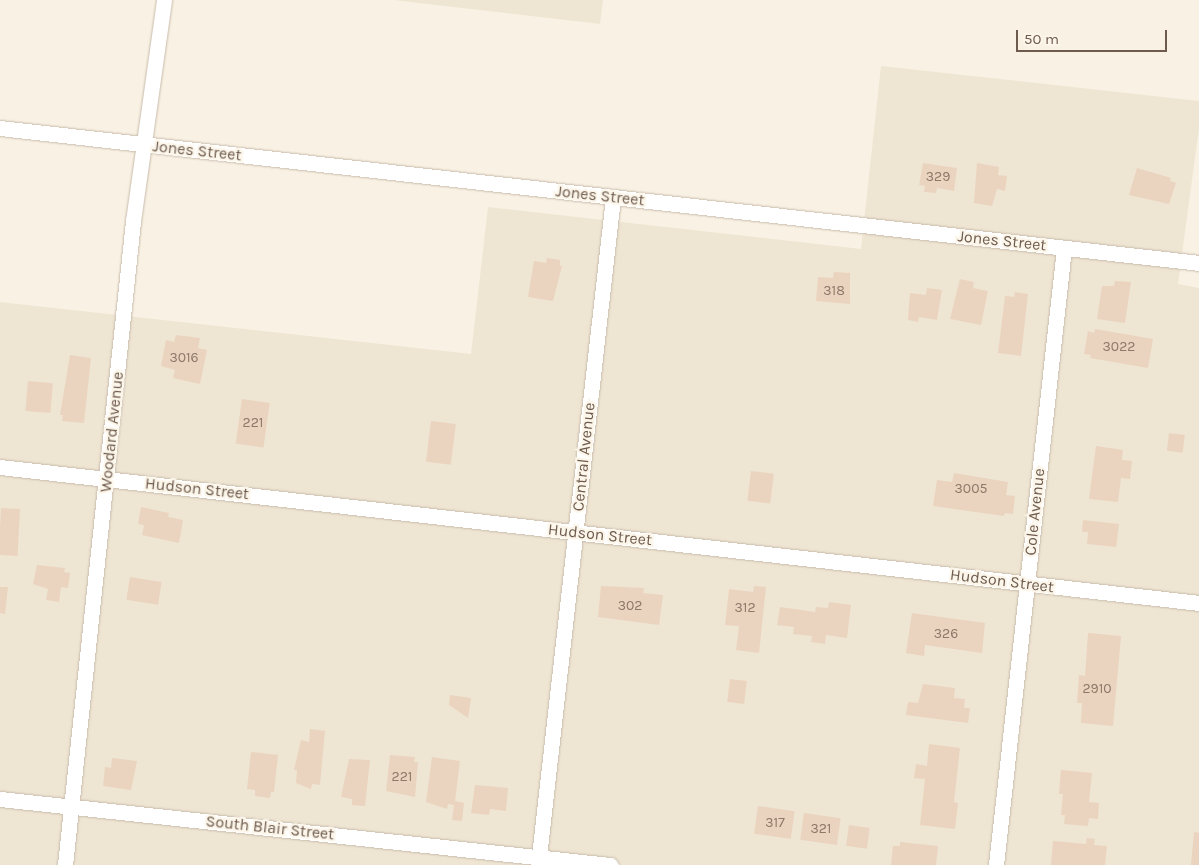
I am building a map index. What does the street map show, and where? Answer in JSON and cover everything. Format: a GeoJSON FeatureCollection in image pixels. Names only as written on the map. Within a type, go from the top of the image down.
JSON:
{"type":"FeatureCollection","features":[{"type":"Feature","properties":{"kind":"street","name":"Woodard Avenue"},"geometry":{"type":"LineString","coordinates":[[65,865],[69,807],[108,479],[142,144],[164,0]]}},
{"type":"Feature","properties":{"kind":"street","name":"Jones Street"},"geometry":{"type":"LineString","coordinates":[[0,128],[1199,263]]}},
{"type":"Feature","properties":{"kind":"street","name":"Central Avenue"},"geometry":{"type":"LineString","coordinates":[[539,861],[613,197]]}},
{"type":"Feature","properties":{"kind":"street","name":"Cole Avenue"},"geometry":{"type":"LineString","coordinates":[[996,865],[1064,248]]}},
{"type":"Feature","properties":{"kind":"street","name":"Hudson Street"},"geometry":{"type":"LineString","coordinates":[[0,467],[1199,604]]}},
{"type":"Feature","properties":{"kind":"street","name":"South Blair Street"},"geometry":{"type":"LineString","coordinates":[[0,799],[539,861],[610,865]]}},
{"type":"Feature","properties":{"kind":"shaded area"},"geometry":{"type":"Polygon","coordinates":[[[393,0],[603,0],[600,24],[393,0]]]}},
{"type":"Feature","properties":{"kind":"shaded area"},"geometry":{"type":"Polygon","coordinates":[[[881,66],[1199,101],[1199,128],[1178,284],[1199,288],[1199,865],[0,865],[0,302],[471,354],[488,207],[861,249],[881,66]]]}},
{"type":"Feature","properties":{"kind":"building"},"geometry":{"type":"Polygon","coordinates":[[[923,163],[957,168],[954,191],[937,188],[936,193],[924,192],[925,186],[919,185],[923,163]]]}},
{"type":"Feature","properties":{"kind":"building"},"geometry":{"type":"Polygon","coordinates":[[[977,163],[999,167],[998,175],[1007,176],[1005,191],[997,189],[992,206],[974,203],[977,163]]]}},
{"type":"Feature","properties":{"kind":"building"},"geometry":{"type":"Polygon","coordinates":[[[1137,168],[1171,178],[1170,181],[1176,183],[1169,204],[1129,195],[1137,168]]]}},
{"type":"Feature","properties":{"kind":"building"},"geometry":{"type":"Polygon","coordinates":[[[547,258],[560,260],[560,266],[562,266],[553,301],[528,297],[534,261],[546,263],[547,258]]]}},
{"type":"Feature","properties":{"kind":"building"},"geometry":{"type":"Polygon","coordinates":[[[834,272],[850,273],[850,304],[816,301],[818,277],[833,278],[834,272]]]}},
{"type":"Feature","properties":{"kind":"building"},"geometry":{"type":"Polygon","coordinates":[[[960,279],[974,282],[973,288],[988,291],[981,325],[950,319],[960,279]]]}},
{"type":"Feature","properties":{"kind":"building"},"geometry":{"type":"Polygon","coordinates":[[[1115,281],[1131,282],[1125,323],[1097,319],[1102,286],[1114,286],[1115,281]]]}},
{"type":"Feature","properties":{"kind":"building"},"geometry":{"type":"Polygon","coordinates":[[[927,288],[942,290],[937,320],[919,317],[918,322],[908,320],[910,293],[926,295],[927,288]]]}},
{"type":"Feature","properties":{"kind":"building"},"geometry":{"type":"Polygon","coordinates":[[[1015,292],[1028,294],[1021,356],[998,353],[1005,296],[1014,297],[1015,292]]]}},
{"type":"Feature","properties":{"kind":"building"},"geometry":{"type":"Polygon","coordinates":[[[1095,329],[1153,339],[1148,368],[1090,358],[1091,355],[1084,354],[1088,331],[1094,333],[1095,329]]]}},
{"type":"Feature","properties":{"kind":"building"},"geometry":{"type":"Polygon","coordinates":[[[176,335],[200,338],[198,348],[207,350],[200,384],[173,378],[175,370],[161,366],[166,340],[174,342],[176,335]]]}},
{"type":"Feature","properties":{"kind":"building"},"geometry":{"type":"Polygon","coordinates":[[[70,355],[91,358],[84,423],[62,421],[63,415],[60,415],[70,355]]]}},
{"type":"Feature","properties":{"kind":"building"},"geometry":{"type":"Polygon","coordinates":[[[28,381],[53,383],[50,413],[25,411],[28,381]]]}},
{"type":"Feature","properties":{"kind":"building"},"geometry":{"type":"Polygon","coordinates":[[[242,399],[270,403],[263,447],[236,444],[242,399]]]}},
{"type":"Feature","properties":{"kind":"building"},"geometry":{"type":"Polygon","coordinates":[[[431,421],[456,424],[451,465],[426,462],[431,421]]]}},
{"type":"Feature","properties":{"kind":"building"},"geometry":{"type":"Polygon","coordinates":[[[1169,433],[1185,435],[1183,453],[1167,451],[1169,433]]]}},
{"type":"Feature","properties":{"kind":"building"},"geometry":{"type":"Polygon","coordinates":[[[1096,446],[1123,450],[1122,460],[1132,461],[1130,479],[1121,478],[1118,502],[1089,499],[1096,446]]]}},
{"type":"Feature","properties":{"kind":"building"},"geometry":{"type":"Polygon","coordinates":[[[751,471],[774,474],[770,504],[747,501],[751,471]]]}},
{"type":"Feature","properties":{"kind":"building"},"geometry":{"type":"Polygon","coordinates":[[[954,473],[1008,482],[1006,495],[1015,496],[1013,514],[1005,513],[1004,516],[933,506],[937,480],[952,482],[954,473]]]}},
{"type":"Feature","properties":{"kind":"building"},"geometry":{"type":"Polygon","coordinates":[[[141,507],[169,513],[168,517],[183,520],[179,543],[142,535],[144,525],[138,524],[141,507]]]}},
{"type":"Feature","properties":{"kind":"building"},"geometry":{"type":"Polygon","coordinates":[[[1,508],[20,509],[18,556],[0,555],[1,508]]]}},
{"type":"Feature","properties":{"kind":"building"},"geometry":{"type":"Polygon","coordinates":[[[1083,520],[1119,524],[1116,547],[1087,544],[1088,532],[1082,532],[1083,520]]]}},
{"type":"Feature","properties":{"kind":"building"},"geometry":{"type":"Polygon","coordinates":[[[37,565],[65,568],[64,572],[70,573],[68,588],[61,587],[59,602],[46,600],[48,589],[33,584],[37,565]]]}},
{"type":"Feature","properties":{"kind":"building"},"geometry":{"type":"Polygon","coordinates":[[[130,577],[162,582],[158,605],[126,600],[130,577]]]}},
{"type":"Feature","properties":{"kind":"building"},"geometry":{"type":"Polygon","coordinates":[[[601,586],[644,588],[643,593],[663,595],[659,625],[598,617],[601,586]]]}},
{"type":"Feature","properties":{"kind":"building"},"geometry":{"type":"Polygon","coordinates":[[[754,586],[766,587],[759,653],[736,650],[739,626],[725,625],[729,589],[753,592],[754,586]]]}},
{"type":"Feature","properties":{"kind":"building"},"geometry":{"type":"Polygon","coordinates":[[[0,587],[8,587],[5,614],[0,613],[0,587]]]}},
{"type":"Feature","properties":{"kind":"building"},"geometry":{"type":"Polygon","coordinates":[[[829,602],[851,605],[847,638],[826,635],[825,644],[811,642],[812,636],[793,634],[794,627],[777,625],[780,607],[815,612],[816,607],[828,608],[829,602]]]}},
{"type":"Feature","properties":{"kind":"building"},"geometry":{"type":"Polygon","coordinates":[[[912,613],[985,623],[982,653],[925,645],[924,656],[906,653],[912,613]]]}},
{"type":"Feature","properties":{"kind":"building"},"geometry":{"type":"Polygon","coordinates":[[[1088,633],[1121,636],[1113,726],[1081,723],[1082,703],[1077,703],[1079,675],[1085,676],[1088,633]]]}},
{"type":"Feature","properties":{"kind":"building"},"geometry":{"type":"Polygon","coordinates":[[[730,679],[747,681],[744,704],[727,702],[730,679]]]}},
{"type":"Feature","properties":{"kind":"building"},"geometry":{"type":"Polygon","coordinates":[[[923,684],[955,688],[954,698],[965,699],[964,708],[970,708],[968,723],[906,715],[908,702],[918,703],[923,684]]]}},
{"type":"Feature","properties":{"kind":"building"},"geometry":{"type":"Polygon","coordinates":[[[450,695],[471,698],[468,718],[449,705],[450,695]]]}},
{"type":"Feature","properties":{"kind":"building"},"geometry":{"type":"Polygon","coordinates":[[[310,729],[325,731],[320,785],[312,784],[311,789],[296,783],[297,770],[294,770],[301,740],[309,742],[310,729]]]}},
{"type":"Feature","properties":{"kind":"building"},"geometry":{"type":"Polygon","coordinates":[[[929,744],[960,748],[954,802],[958,803],[955,829],[920,825],[925,779],[914,778],[916,764],[927,766],[929,744]]]}},
{"type":"Feature","properties":{"kind":"building"},"geometry":{"type":"Polygon","coordinates":[[[251,752],[278,755],[274,792],[271,792],[270,798],[255,796],[255,790],[247,789],[251,752]]]}},
{"type":"Feature","properties":{"kind":"building"},"geometry":{"type":"Polygon","coordinates":[[[390,755],[415,757],[414,762],[418,762],[415,797],[386,791],[390,755]]]}},
{"type":"Feature","properties":{"kind":"building"},"geometry":{"type":"Polygon","coordinates":[[[432,757],[460,761],[455,801],[464,803],[462,821],[452,820],[454,805],[448,804],[447,809],[426,802],[432,757]]]}},
{"type":"Feature","properties":{"kind":"building"},"geometry":{"type":"Polygon","coordinates":[[[112,758],[137,761],[131,790],[103,786],[105,767],[111,768],[112,758]]]}},
{"type":"Feature","properties":{"kind":"building"},"geometry":{"type":"Polygon","coordinates":[[[349,759],[370,760],[365,806],[352,805],[352,799],[341,797],[349,759]]]}},
{"type":"Feature","properties":{"kind":"building"},"geometry":{"type":"Polygon","coordinates":[[[1061,770],[1092,773],[1089,802],[1099,803],[1098,819],[1089,818],[1088,826],[1064,824],[1065,815],[1061,815],[1063,794],[1059,794],[1061,770]]]}},
{"type":"Feature","properties":{"kind":"building"},"geometry":{"type":"Polygon","coordinates":[[[475,785],[508,788],[506,811],[490,809],[489,815],[471,813],[475,785]]]}},
{"type":"Feature","properties":{"kind":"building"},"geometry":{"type":"Polygon","coordinates":[[[758,806],[795,811],[791,839],[754,834],[758,806]]]}},
{"type":"Feature","properties":{"kind":"building"},"geometry":{"type":"Polygon","coordinates":[[[804,813],[841,818],[837,845],[800,840],[804,813]]]}},
{"type":"Feature","properties":{"kind":"building"},"geometry":{"type":"Polygon","coordinates":[[[849,825],[870,828],[867,849],[846,846],[849,825]]]}},
{"type":"Feature","properties":{"kind":"building"},"geometry":{"type":"Polygon","coordinates":[[[1194,832],[1199,833],[1199,865],[1191,865],[1194,832]]]}},
{"type":"Feature","properties":{"kind":"building"},"geometry":{"type":"Polygon","coordinates":[[[1087,838],[1095,839],[1094,845],[1107,846],[1105,865],[1051,865],[1053,841],[1086,844],[1087,838]]]}},
{"type":"Feature","properties":{"kind":"building"},"geometry":{"type":"Polygon","coordinates":[[[900,842],[938,846],[936,865],[891,865],[893,846],[900,846],[900,842]]]}}]}
